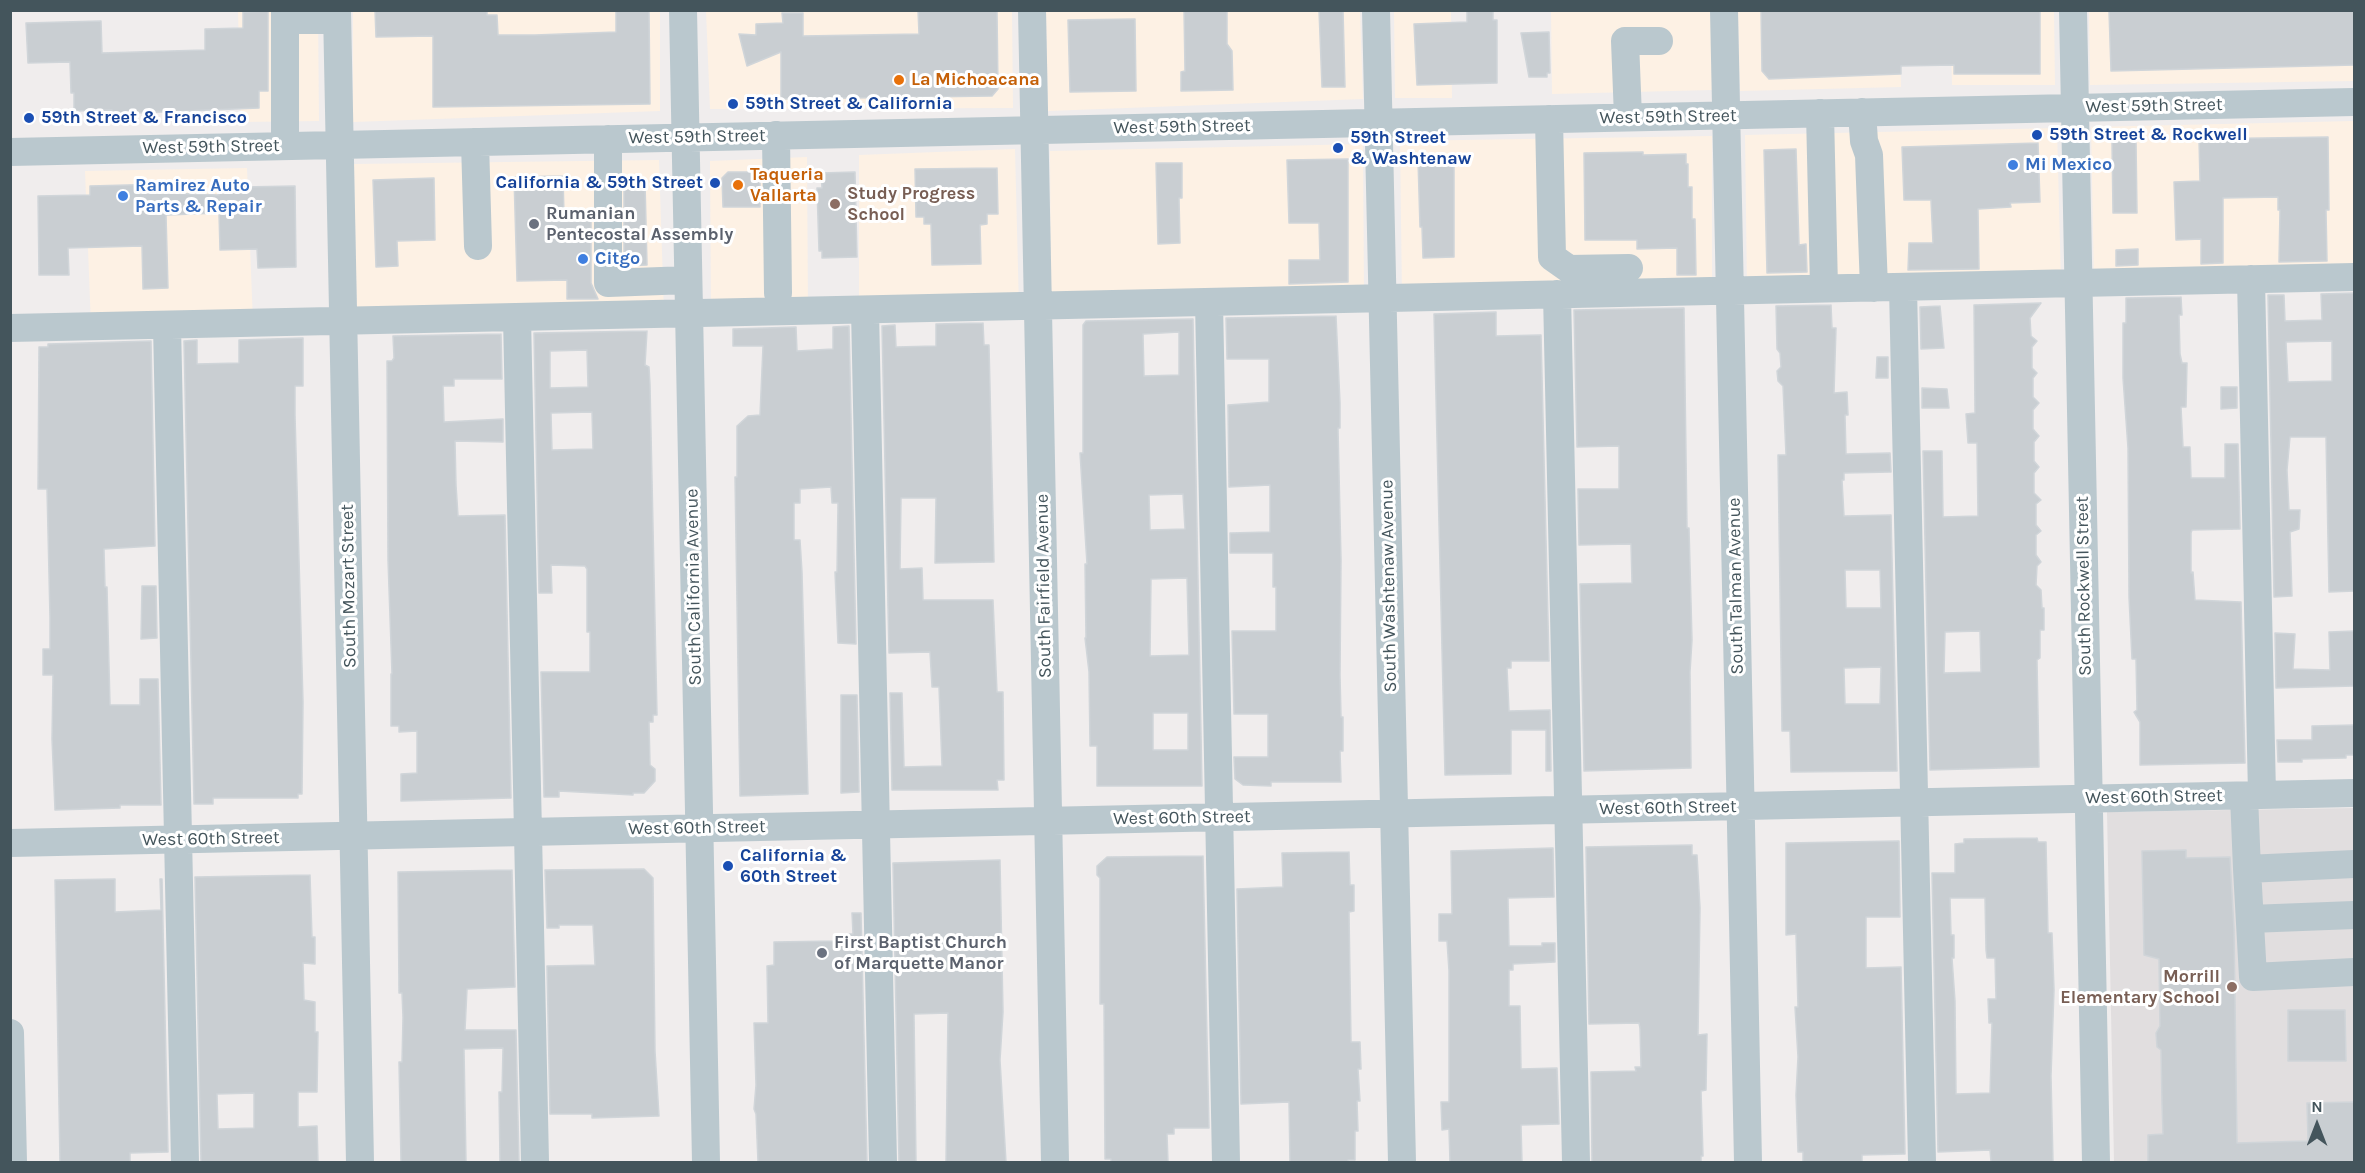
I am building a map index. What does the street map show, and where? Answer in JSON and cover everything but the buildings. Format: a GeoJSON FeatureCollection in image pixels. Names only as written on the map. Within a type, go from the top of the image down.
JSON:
{"type":"FeatureCollection","features":[{"type":"Feature","properties":{"kind":"street","name":"South California Avenue"},"geometry":{"type":"LineString","coordinates":[[682,10],[706,1162]]}},
{"type":"Feature","properties":{"kind":"street","name":"South Fairfield Avenue"},"geometry":{"type":"LineString","coordinates":[[1032,10],[1055,1162]]}},
{"type":"Feature","properties":{"kind":"street","name":"South Washtenaw Avenue"},"geometry":{"type":"LineString","coordinates":[[1376,10],[1402,1162]]}},
{"type":"Feature","properties":{"kind":"street","name":"South Talman Avenue"},"geometry":{"type":"LineString","coordinates":[[1724,10],[1748,1162]]}},
{"type":"Feature","properties":{"kind":"street","name":"South Rockwell Street"},"geometry":{"type":"LineString","coordinates":[[2073,10],[2096,1162]]}},
{"type":"Feature","properties":{"kind":"street"},"geometry":{"type":"LineString","coordinates":[[285,146],[285,15],[337,15]]}},
{"type":"Feature","properties":{"kind":"street","name":"South Mozart Street"},"geometry":{"type":"LineString","coordinates":[[337,15],[360,1162]]}},
{"type":"Feature","properties":{"kind":"street"},"geometry":{"type":"LineString","coordinates":[[1628,117],[1625,41],[1659,41]]}},
{"type":"Feature","properties":{"kind":"street","name":"West 59th Street"},"geometry":{"type":"LineString","coordinates":[[10,152],[2355,102]]}},
{"type":"Feature","properties":{"kind":"street"},"geometry":{"type":"LineString","coordinates":[[1862,112],[1864,141],[1869,155],[1874,288]]}},
{"type":"Feature","properties":{"kind":"street"},"geometry":{"type":"LineString","coordinates":[[1820,113],[1824,288]]}},
{"type":"Feature","properties":{"kind":"street"},"geometry":{"type":"LineString","coordinates":[[1549,119],[1552,257],[1565,286],[1568,810],[1576,1162]]}},
{"type":"Feature","properties":{"kind":"street"},"geometry":{"type":"LineString","coordinates":[[776,135],[778,292]]}},
{"type":"Feature","properties":{"kind":"street"},"geometry":{"type":"LineString","coordinates":[[608,139],[608,284],[688,280]]}},
{"type":"Feature","properties":{"kind":"street"},"geometry":{"type":"LineString","coordinates":[[475,142],[478,246]]}},
{"type":"Feature","properties":{"kind":"street"},"geometry":{"type":"LineString","coordinates":[[1565,286],[1629,268]]}},
{"type":"Feature","properties":{"kind":"street"},"geometry":{"type":"LineString","coordinates":[[10,328],[1383,298],[1565,286],[1730,291],[2355,277]]}},
{"type":"Feature","properties":{"kind":"street"},"geometry":{"type":"LineString","coordinates":[[2251,279],[2253,795],[2247,869],[2253,977],[2355,972]]}},
{"type":"Feature","properties":{"kind":"street"},"geometry":{"type":"LineString","coordinates":[[1903,287],[1922,1162]]}},
{"type":"Feature","properties":{"kind":"street"},"geometry":{"type":"LineString","coordinates":[[1209,302],[1226,1162]]}},
{"type":"Feature","properties":{"kind":"street"},"geometry":{"type":"LineString","coordinates":[[865,310],[883,1162]]}},
{"type":"Feature","properties":{"kind":"street"},"geometry":{"type":"LineString","coordinates":[[517,317],[534,1162]]}},
{"type":"Feature","properties":{"kind":"street"},"geometry":{"type":"LineString","coordinates":[[167,325],[180,839],[185,1162]]}},
{"type":"Feature","properties":{"kind":"street","name":"West 60th Street"},"geometry":{"type":"LineString","coordinates":[[10,843],[2253,795],[2354,801]]}},
{"type":"Feature","properties":{"kind":"street"},"geometry":{"type":"LineString","coordinates":[[2247,869],[2355,864]]}},
{"type":"Feature","properties":{"kind":"street"},"geometry":{"type":"LineString","coordinates":[[2250,919],[2355,915]]}},
{"type":"Feature","properties":{"kind":"street"},"geometry":{"type":"LineString","coordinates":[[10,1033],[13,1162]]}},
{"type":"Feature","properties":{"kind":"shaded area"},"geometry":{"type":"Polygon","coordinates":[[[238,11],[318,11],[319,121],[241,122],[238,11]]]}},
{"type":"Feature","properties":{"kind":"shaded area"},"geometry":{"type":"Polygon","coordinates":[[[353,11],[660,11],[660,111],[353,122],[353,11]]]}},
{"type":"Feature","properties":{"kind":"shaded area"},"geometry":{"type":"Polygon","coordinates":[[[706,11],[1012,11],[1013,108],[710,109],[706,11]]]}},
{"type":"Feature","properties":{"kind":"shaded area"},"geometry":{"type":"Polygon","coordinates":[[[1046,11],[1360,11],[1363,99],[1048,111],[1046,11]]]}},
{"type":"Feature","properties":{"kind":"shaded area"},"geometry":{"type":"Polygon","coordinates":[[[1394,11],[1451,11],[1452,98],[1395,98],[1394,11]]]}},
{"type":"Feature","properties":{"kind":"shaded area"},"geometry":{"type":"Polygon","coordinates":[[[1551,11],[1711,11],[1712,90],[1552,94],[1551,11]]]}},
{"type":"Feature","properties":{"kind":"shaded area"},"geometry":{"type":"Polygon","coordinates":[[[1738,11],[1899,11],[1901,87],[1740,91],[1738,11]]]}},
{"type":"Feature","properties":{"kind":"shaded area"},"geometry":{"type":"Polygon","coordinates":[[[1950,11],[2054,11],[2055,85],[1952,85],[1950,11]]]}},
{"type":"Feature","properties":{"kind":"shaded area"},"geometry":{"type":"Polygon","coordinates":[[[2089,11],[2354,11],[2354,81],[2090,85],[2089,11]]]}},
{"type":"Feature","properties":{"kind":"shaded area"},"geometry":{"type":"Polygon","coordinates":[[[2354,121],[2354,277],[2094,283],[2091,127],[2354,121]]]}},
{"type":"Feature","properties":{"kind":"shaded area"},"geometry":{"type":"Polygon","coordinates":[[[2057,128],[2061,283],[1747,290],[1745,135],[2057,128]]]}},
{"type":"Feature","properties":{"kind":"shaded area"},"geometry":{"type":"Polygon","coordinates":[[[1712,136],[1712,291],[1402,298],[1400,141],[1712,136]]]}},
{"type":"Feature","properties":{"kind":"shaded area"},"geometry":{"type":"Polygon","coordinates":[[[1363,144],[1364,299],[1051,306],[1050,151],[1363,144]]]}},
{"type":"Feature","properties":{"kind":"shaded area"},"geometry":{"type":"Polygon","coordinates":[[[1015,149],[1019,309],[859,310],[859,155],[1015,149]]]}},
{"type":"Feature","properties":{"kind":"shaded area"},"geometry":{"type":"Polygon","coordinates":[[[807,157],[808,311],[711,313],[710,161],[807,157]]]}},
{"type":"Feature","properties":{"kind":"shaded area"},"geometry":{"type":"Polygon","coordinates":[[[659,160],[664,314],[357,321],[354,164],[659,160]]]}},
{"type":"Feature","properties":{"kind":"shaded area"},"geometry":{"type":"Polygon","coordinates":[[[247,168],[253,323],[91,326],[85,171],[247,168]]]}},
{"type":"Feature","properties":{"kind":"shaded area","name":"Morrill Elementary School"},"geometry":{"type":"Polygon","coordinates":[[[2354,808],[2354,1162],[2114,1162],[2107,812],[2354,808]]]}},
{"type":"Feature","properties":{"kind":"place","name":"La Michoacana"},"geometry":{"type":"Point","coordinates":[899,80]}},
{"type":"Feature","properties":{"kind":"place","name":"59th Street & California"},"geometry":{"type":"Point","coordinates":[733,104]}},
{"type":"Feature","properties":{"kind":"place","name":"59th Street & Francisco"},"geometry":{"type":"Point","coordinates":[29,118]}},
{"type":"Feature","properties":{"kind":"place","name":"59th Street & Rockwell"},"geometry":{"type":"Point","coordinates":[2037,135]}},
{"type":"Feature","properties":{"kind":"place","name":"59th Street & Washtenaw"},"geometry":{"type":"Point","coordinates":[1338,148]}},
{"type":"Feature","properties":{"kind":"place","name":"Mi Mexico"},"geometry":{"type":"Point","coordinates":[2013,165]}},
{"type":"Feature","properties":{"kind":"place","name":"California & 59th Street"},"geometry":{"type":"Point","coordinates":[715,183]}},
{"type":"Feature","properties":{"kind":"place","name":"Taqueria Vallarta"},"geometry":{"type":"Point","coordinates":[738,185]}},
{"type":"Feature","properties":{"kind":"place","name":"Ramirez Auto Parts & Repair"},"geometry":{"type":"Point","coordinates":[123,196]}},
{"type":"Feature","properties":{"kind":"place","name":"Study Progress School"},"geometry":{"type":"Point","coordinates":[835,204]}},
{"type":"Feature","properties":{"kind":"place","name":"Rumanian Pentecostal Assembly"},"geometry":{"type":"Point","coordinates":[534,224]}},
{"type":"Feature","properties":{"kind":"place","name":"Citgo"},"geometry":{"type":"Point","coordinates":[583,259]}},
{"type":"Feature","properties":{"kind":"place","name":"California & 60th Street"},"geometry":{"type":"Point","coordinates":[728,866]}},
{"type":"Feature","properties":{"kind":"place","name":"First Baptist Church of Marquette Manor"},"geometry":{"type":"Point","coordinates":[822,953]}},
{"type":"Feature","properties":{"kind":"place","name":"Morrill Elementary School"},"geometry":{"type":"Point","coordinates":[2232,987]}}]}
